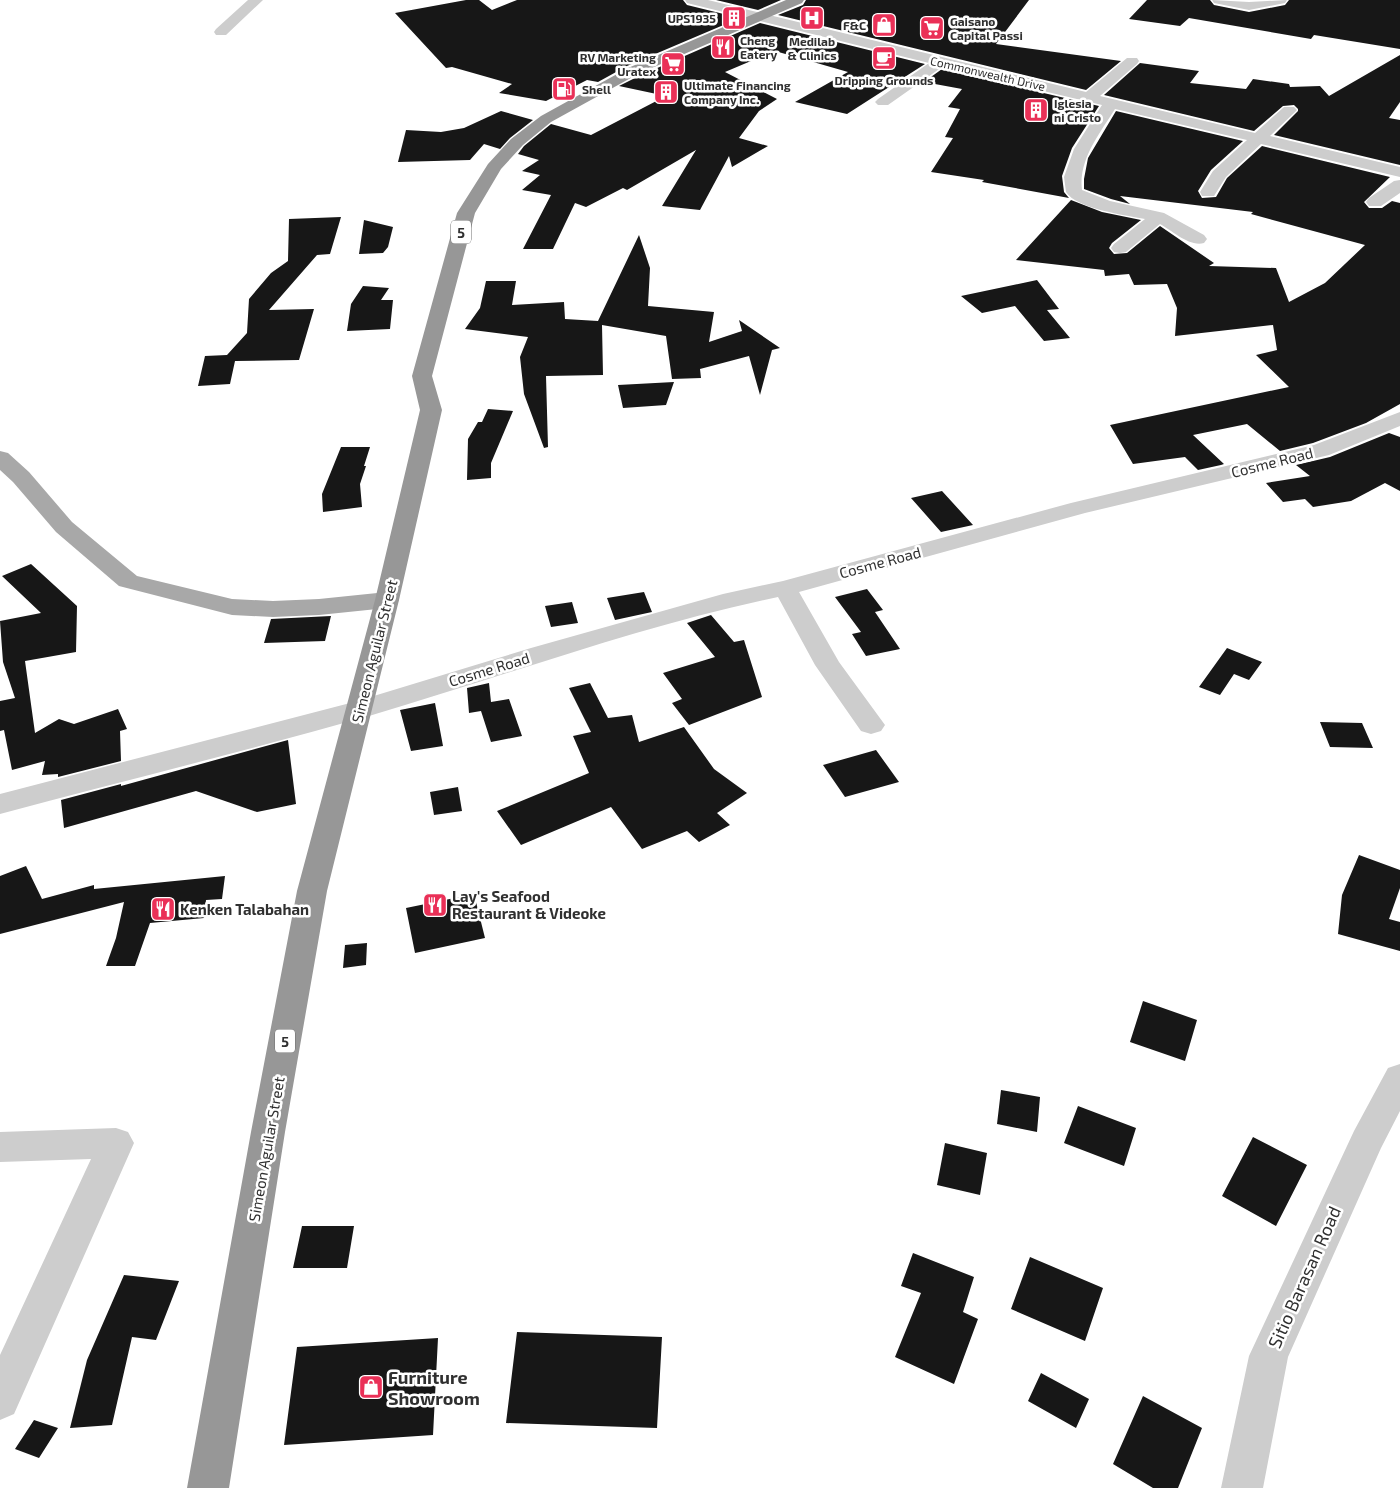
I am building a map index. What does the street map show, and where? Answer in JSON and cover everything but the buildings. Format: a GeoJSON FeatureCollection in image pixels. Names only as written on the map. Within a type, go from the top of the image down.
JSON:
{"type":"FeatureCollection","features":[{"type":"Feature","properties":{"kind":"highway","name":"Simeon Aguilar Street"},"geometry":{"type":"LineString","coordinates":[[208,1488],[266,1142],[312,890],[360,709],[432,410],[422,376],[466,213],[494,167],[517,142],[546,119],[633,71],[797,0]]}},
{"type":"Feature","properties":{"kind":"main road"},"geometry":{"type":"LineString","coordinates":[[0,458],[21,477],[64,527],[128,581],[232,607],[273,609],[319,608],[387,600]]}},
{"type":"Feature","properties":{"kind":"street"},"geometry":{"type":"LineString","coordinates":[[221,32],[256,0]]}},
{"type":"Feature","properties":{"kind":"street","name":"Commonwealth Drive"},"geometry":{"type":"LineString","coordinates":[[692,0],[940,62],[1400,172]]}},
{"type":"Feature","properties":{"kind":"street"},"geometry":{"type":"LineString","coordinates":[[1219,0],[1249,6],[1280,0]]}},
{"type":"Feature","properties":{"kind":"street"},"geometry":{"type":"LineString","coordinates":[[1089,97],[1132,60]]}},
{"type":"Feature","properties":{"kind":"street"},"geometry":{"type":"LineString","coordinates":[[883,102],[940,62]]}},
{"type":"Feature","properties":{"kind":"street"},"geometry":{"type":"LineString","coordinates":[[1112,102],[1082,149],[1072,177],[1074,192],[1085,200],[1158,217],[1198,239]]}},
{"type":"Feature","properties":{"kind":"street"},"geometry":{"type":"LineString","coordinates":[[1208,192],[1219,174],[1289,110]]}},
{"type":"Feature","properties":{"kind":"street"},"geometry":{"type":"LineString","coordinates":[[1375,202],[1400,185]]}},
{"type":"Feature","properties":{"kind":"street"},"geometry":{"type":"LineString","coordinates":[[1120,248],[1158,217]]}},
{"type":"Feature","properties":{"kind":"street","name":"Cosme Road"},"geometry":{"type":"LineString","coordinates":[[0,804],[360,709],[540,654],[712,605],[785,588],[1079,508],[1321,450],[1400,418]]}},
{"type":"Feature","properties":{"kind":"street"},"geometry":{"type":"LineString","coordinates":[[785,588],[828,665],[871,725]]}},
{"type":"Feature","properties":{"kind":"street","name":"Sitio Barasan Road"},"geometry":{"type":"LineString","coordinates":[[1242,1488],[1269,1356],[1366,1142],[1400,1078]]}},
{"type":"Feature","properties":{"kind":"street"},"geometry":{"type":"LineString","coordinates":[[0,1147],[116,1143],[0,1400]]}},
{"type":"Feature","properties":{"kind":"place","name":"UPS1935"},"geometry":{"type":"Point","coordinates":[734,18]}},
{"type":"Feature","properties":{"kind":"place","name":"Medilab & Clinics"},"geometry":{"type":"Point","coordinates":[812,18]}},
{"type":"Feature","properties":{"kind":"place","name":"F&C"},"geometry":{"type":"Point","coordinates":[884,25]}},
{"type":"Feature","properties":{"kind":"place","name":"Gaisano Capital Passi"},"geometry":{"type":"Point","coordinates":[932,28]}},
{"type":"Feature","properties":{"kind":"place","name":"Cheng Eatery"},"geometry":{"type":"Point","coordinates":[723,47]}},
{"type":"Feature","properties":{"kind":"place","name":"Dripping Grounds"},"geometry":{"type":"Point","coordinates":[884,58]}},
{"type":"Feature","properties":{"kind":"place","name":"RV Marketing Uratex"},"geometry":{"type":"Point","coordinates":[673,64]}},
{"type":"Feature","properties":{"kind":"place","name":"Shell"},"geometry":{"type":"Point","coordinates":[564,89]}},
{"type":"Feature","properties":{"kind":"place","name":"Ultimate Financing Company Inc."},"geometry":{"type":"Point","coordinates":[666,92]}},
{"type":"Feature","properties":{"kind":"place","name":"Iglesia ni Cristo"},"geometry":{"type":"Point","coordinates":[1036,110]}},
{"type":"Feature","properties":{"kind":"place","name":"Lay's Seafood Restaurant & Videoke"},"geometry":{"type":"Point","coordinates":[435,905]}},
{"type":"Feature","properties":{"kind":"place","name":"Kenken Talabahan"},"geometry":{"type":"Point","coordinates":[163,909]}},
{"type":"Feature","properties":{"kind":"place","name":"Furniture Showroom"},"geometry":{"type":"Point","coordinates":[371,1387]}}]}
